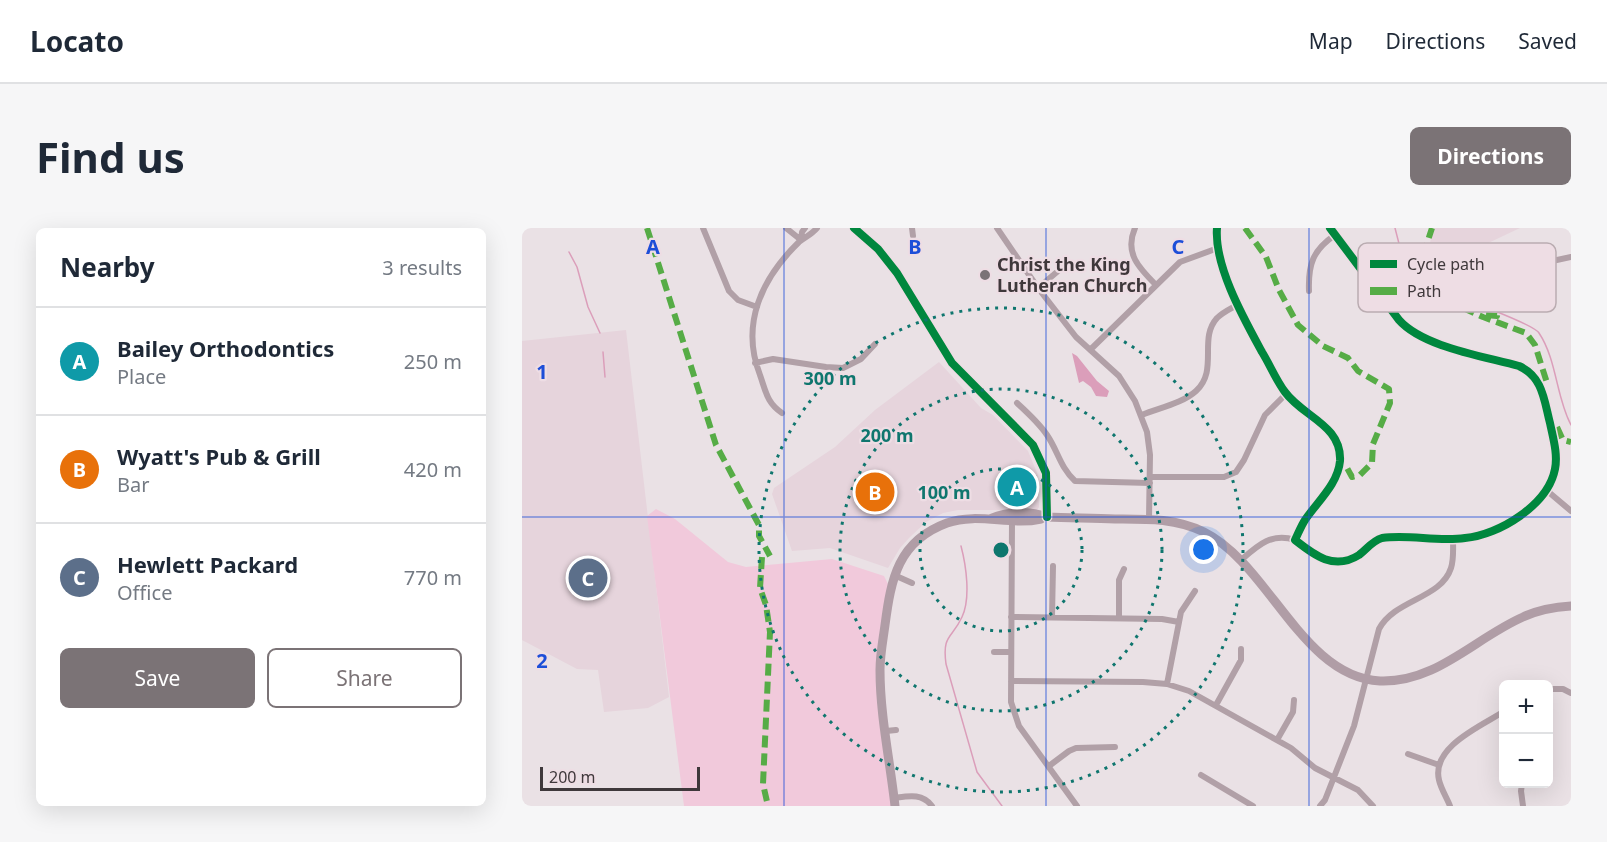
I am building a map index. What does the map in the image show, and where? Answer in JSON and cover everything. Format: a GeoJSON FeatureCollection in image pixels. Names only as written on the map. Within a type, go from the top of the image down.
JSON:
{"type":"FeatureCollection","features":[{"type":"Feature","properties":{"kind":"main road"},"geometry":{"type":"LineString","coordinates":[[854,228],[878,249],[897,273],[952,363],[1025,436],[1039,455],[1046,473],[1047,517]]}},
{"type":"Feature","properties":{"kind":"main road"},"geometry":{"type":"LineString","coordinates":[[992,518],[1002,513],[1039,514],[1047,517]]}},
{"type":"Feature","properties":{"kind":"main road"},"geometry":{"type":"LineString","coordinates":[[895,802],[891,731],[880,682],[885,657],[888,601],[894,575],[911,548],[935,528],[957,520],[992,518],[1012,521],[1047,517],[1149,519],[1178,523],[1202,531],[1223,544],[1240,561],[1321,654],[1336,667],[1366,679],[1392,681],[1417,677],[1437,668],[1516,620],[1548,608],[1571,606]]}},
{"type":"Feature","properties":{"kind":"street"},"geometry":{"type":"LineString","coordinates":[[703,228],[729,291],[738,300],[757,307]]}},
{"type":"Feature","properties":{"kind":"street"},"geometry":{"type":"LineString","coordinates":[[786,228],[801,240]]}},
{"type":"Feature","properties":{"kind":"street"},"geometry":{"type":"LineString","coordinates":[[782,413],[771,406],[755,363],[752,341],[757,307],[767,283],[801,240],[805,228]]}},
{"type":"Feature","properties":{"kind":"street"},"geometry":{"type":"LineString","coordinates":[[801,240],[810,237],[817,228]]}},
{"type":"Feature","properties":{"kind":"street"},"geometry":{"type":"LineString","coordinates":[[912,228],[913,236]]}},
{"type":"Feature","properties":{"kind":"street"},"geometry":{"type":"LineString","coordinates":[[997,228],[1038,288],[1076,337],[1124,383],[1142,415],[1148,432],[1149,519]]}},
{"type":"Feature","properties":{"kind":"street"},"geometry":{"type":"LineString","coordinates":[[1135,228],[1131,246],[1134,260],[1156,285]]}},
{"type":"Feature","properties":{"kind":"street"},"geometry":{"type":"LineString","coordinates":[[1216,228],[1218,248],[1237,305],[1286,394],[1329,429],[1338,444],[1339,469],[1294,540]]}},
{"type":"Feature","properties":{"kind":"street"},"geometry":{"type":"LineString","coordinates":[[1330,228],[1358,266]]}},
{"type":"Feature","properties":{"kind":"street"},"geometry":{"type":"LineString","coordinates":[[1309,291],[1313,258],[1322,244],[1335,235]]}},
{"type":"Feature","properties":{"kind":"street"},"geometry":{"type":"LineString","coordinates":[[1089,350],[1180,261],[1218,248]]}},
{"type":"Feature","properties":{"kind":"street"},"geometry":{"type":"LineString","coordinates":[[1556,260],[1571,257]]}},
{"type":"Feature","properties":{"kind":"street"},"geometry":{"type":"LineString","coordinates":[[1038,288],[1064,266]]}},
{"type":"Feature","properties":{"kind":"street"},"geometry":{"type":"LineString","coordinates":[[1142,415],[1184,398],[1198,389],[1209,367],[1208,338],[1212,325],[1222,314],[1237,305]]}},
{"type":"Feature","properties":{"kind":"street"},"geometry":{"type":"LineString","coordinates":[[1240,561],[1269,539],[1282,537],[1294,540],[1312,555],[1334,562],[1358,555],[1376,540],[1382,538],[1474,537],[1516,520],[1531,508],[1545,489],[1554,472],[1556,449],[1539,381],[1519,366],[1431,341],[1410,330],[1393,312]]}},
{"type":"Feature","properties":{"kind":"street"},"geometry":{"type":"LineString","coordinates":[[755,363],[773,359],[843,368],[861,359],[874,344]]}},
{"type":"Feature","properties":{"kind":"street"},"geometry":{"type":"LineString","coordinates":[[1017,403],[1048,437],[1065,471],[1075,481],[1150,480],[1224,477],[1236,472],[1265,415],[1286,394]]}},
{"type":"Feature","properties":{"kind":"street"},"geometry":{"type":"LineString","coordinates":[[1545,489],[1562,501],[1571,511]]}},
{"type":"Feature","properties":{"kind":"street"},"geometry":{"type":"LineString","coordinates":[[1012,521],[1011,702],[1023,733],[1077,806]]}},
{"type":"Feature","properties":{"kind":"street"},"geometry":{"type":"LineString","coordinates":[[1320,806],[1325,800],[1354,726],[1376,637],[1383,622],[1396,609],[1443,581],[1451,569],[1453,539]]}},
{"type":"Feature","properties":{"kind":"street"},"geometry":{"type":"LineString","coordinates":[[1052,617],[1053,566]]}},
{"type":"Feature","properties":{"kind":"street"},"geometry":{"type":"LineString","coordinates":[[1119,618],[1119,580],[1124,569]]}},
{"type":"Feature","properties":{"kind":"street"},"geometry":{"type":"LineString","coordinates":[[894,575],[912,583]]}},
{"type":"Feature","properties":{"kind":"street"},"geometry":{"type":"LineString","coordinates":[[1167,684],[1184,605],[1195,591]]}},
{"type":"Feature","properties":{"kind":"street"},"geometry":{"type":"LineString","coordinates":[[1011,617],[1162,619],[1179,622]]}},
{"type":"Feature","properties":{"kind":"street"},"geometry":{"type":"LineString","coordinates":[[1216,705],[1241,660],[1241,649]]}},
{"type":"Feature","properties":{"kind":"street"},"geometry":{"type":"LineString","coordinates":[[994,652],[1011,652]]}},
{"type":"Feature","properties":{"kind":"street"},"geometry":{"type":"LineString","coordinates":[[1011,681],[1167,684],[1188,690],[1291,748],[1315,768],[1358,790],[1373,806]]}},
{"type":"Feature","properties":{"kind":"street"},"geometry":{"type":"LineString","coordinates":[[1553,689],[1570,691]]}},
{"type":"Feature","properties":{"kind":"street"},"geometry":{"type":"LineString","coordinates":[[1277,740],[1293,712],[1294,700]]}},
{"type":"Feature","properties":{"kind":"street"},"geometry":{"type":"LineString","coordinates":[[1450,806],[1439,780],[1439,765],[1444,753],[1454,743],[1499,715]]}},
{"type":"Feature","properties":{"kind":"street"},"geometry":{"type":"LineString","coordinates":[[1049,766],[1076,748],[1115,747]]}},
{"type":"Feature","properties":{"kind":"street"},"geometry":{"type":"LineString","coordinates":[[1408,754],[1439,765]]}},
{"type":"Feature","properties":{"kind":"street"},"geometry":{"type":"LineString","coordinates":[[1201,775],[1253,806]]}},
{"type":"Feature","properties":{"kind":"street"},"geometry":{"type":"LineString","coordinates":[[1521,788],[1523,806]]}},
{"type":"Feature","properties":{"kind":"street"},"geometry":{"type":"LineString","coordinates":[[895,802],[918,796],[933,806]]}},
{"type":"Feature","properties":{"kind":"shaded area"},"geometry":{"type":"Polygon","coordinates":[[[1434,228],[1520,228],[1488,243],[1430,243],[1434,228]]]}},
{"type":"Feature","properties":{"kind":"shaded area"},"geometry":{"type":"Polygon","coordinates":[[[626,330],[669,697],[648,708],[604,712],[598,670],[577,669],[522,640],[522,341],[626,330]]]}},
{"type":"Feature","properties":{"kind":"shaded area"},"geometry":{"type":"Polygon","coordinates":[[[1072,353],[1109,391],[1107,397],[1096,396],[1091,387],[1083,381],[1079,383],[1072,353]]]}},
{"type":"Feature","properties":{"kind":"shaded area"},"geometry":{"type":"Polygon","coordinates":[[[939,362],[981,408],[993,415],[1028,451],[1038,475],[1039,507],[1037,510],[958,510],[943,513],[926,522],[909,538],[888,568],[830,548],[792,551],[772,494],[774,488],[835,447],[875,410],[939,362]]]}},
{"type":"Feature","properties":{"kind":"shaded area"},"geometry":{"type":"Polygon","coordinates":[[[656,509],[675,519],[728,562],[746,567],[832,559],[884,576],[890,588],[880,670],[895,806],[684,806],[647,516],[656,509]]]}},
{"type":"Feature","properties":{"kind":"waterway"},"geometry":{"type":"LineString","coordinates":[[1395,228],[1399,243]]}},
{"type":"Feature","properties":{"kind":"waterway"},"geometry":{"type":"LineString","coordinates":[[569,252],[577,267],[588,307],[600,333]]}},
{"type":"Feature","properties":{"kind":"waterway"},"geometry":{"type":"LineString","coordinates":[[1497,312],[1539,333],[1549,355],[1562,403],[1571,425]]}},
{"type":"Feature","properties":{"kind":"waterway"},"geometry":{"type":"LineString","coordinates":[[603,352],[605,377]]}},
{"type":"Feature","properties":{"kind":"waterway"},"geometry":{"type":"LineString","coordinates":[[961,546],[966,572],[965,609],[945,647],[946,664],[977,772],[1002,806]]}},
{"type":"Feature","properties":{"kind":"marked path"},"geometry":{"type":"LineString","coordinates":[[647,228],[716,445],[759,525],[759,536],[770,556]]}},
{"type":"Feature","properties":{"kind":"marked path"},"geometry":{"type":"LineString","coordinates":[[1245,228],[1266,257],[1279,290],[1298,325],[1323,346],[1348,358],[1358,371],[1389,389],[1390,403],[1373,444],[1372,463],[1360,475],[1352,477],[1346,466],[1339,465]]}},
{"type":"Feature","properties":{"kind":"marked path"},"geometry":{"type":"LineString","coordinates":[[1427,243],[1432,228]]}},
{"type":"Feature","properties":{"kind":"marked path"},"geometry":{"type":"LineString","coordinates":[[1472,312],[1526,333],[1535,345],[1548,386]]}},
{"type":"Feature","properties":{"kind":"marked path"},"geometry":{"type":"LineString","coordinates":[[1486,315],[1497,316],[1498,312]]}},
{"type":"Feature","properties":{"kind":"marked path"},"geometry":{"type":"LineString","coordinates":[[1557,427],[1563,440],[1571,442]]}},
{"type":"Feature","properties":{"kind":"marked path"},"geometry":{"type":"LineString","coordinates":[[762,557],[760,588],[766,605],[770,632],[763,784],[768,806]]}},
{"type":"Feature","properties":{"kind":"cycle path"},"geometry":{"type":"LineString","coordinates":[[854,228],[878,249],[897,273],[952,363],[1033,445],[1046,473],[1047,517]]}},
{"type":"Feature","properties":{"kind":"cycle path"},"geometry":{"type":"LineString","coordinates":[[1217,228],[1217,243],[1225,275],[1247,324],[1276,377],[1293,401],[1328,430],[1339,449],[1340,461],[1335,477],[1305,520],[1295,540],[1325,559],[1341,562],[1350,560],[1382,538],[1465,538],[1492,531],[1520,516],[1532,506],[1543,495],[1551,482],[1555,469],[1555,446],[1550,423],[1544,398],[1533,376],[1519,366],[1438,344],[1410,329],[1393,312]]}},
{"type":"Feature","properties":{"kind":"cycle path"},"geometry":{"type":"LineString","coordinates":[[1330,228],[1358,265]]}},
{"type":"Feature","properties":{"kind":"place","name":"Christ the King Lutheran Church"},"geometry":{"type":"Point","coordinates":[985,275]}},
{"type":"Feature","properties":{"kind":"place","name":"Bailey Orthodontics"},"geometry":{"type":"Point","coordinates":[1017,487]}},
{"type":"Feature","properties":{"kind":"place","name":"Wyatt's Pub & Grill"},"geometry":{"type":"Point","coordinates":[875,492]}},
{"type":"Feature","properties":{"kind":"place","name":"Hewlett Packard"},"geometry":{"type":"Point","coordinates":[588,578]}}]}
